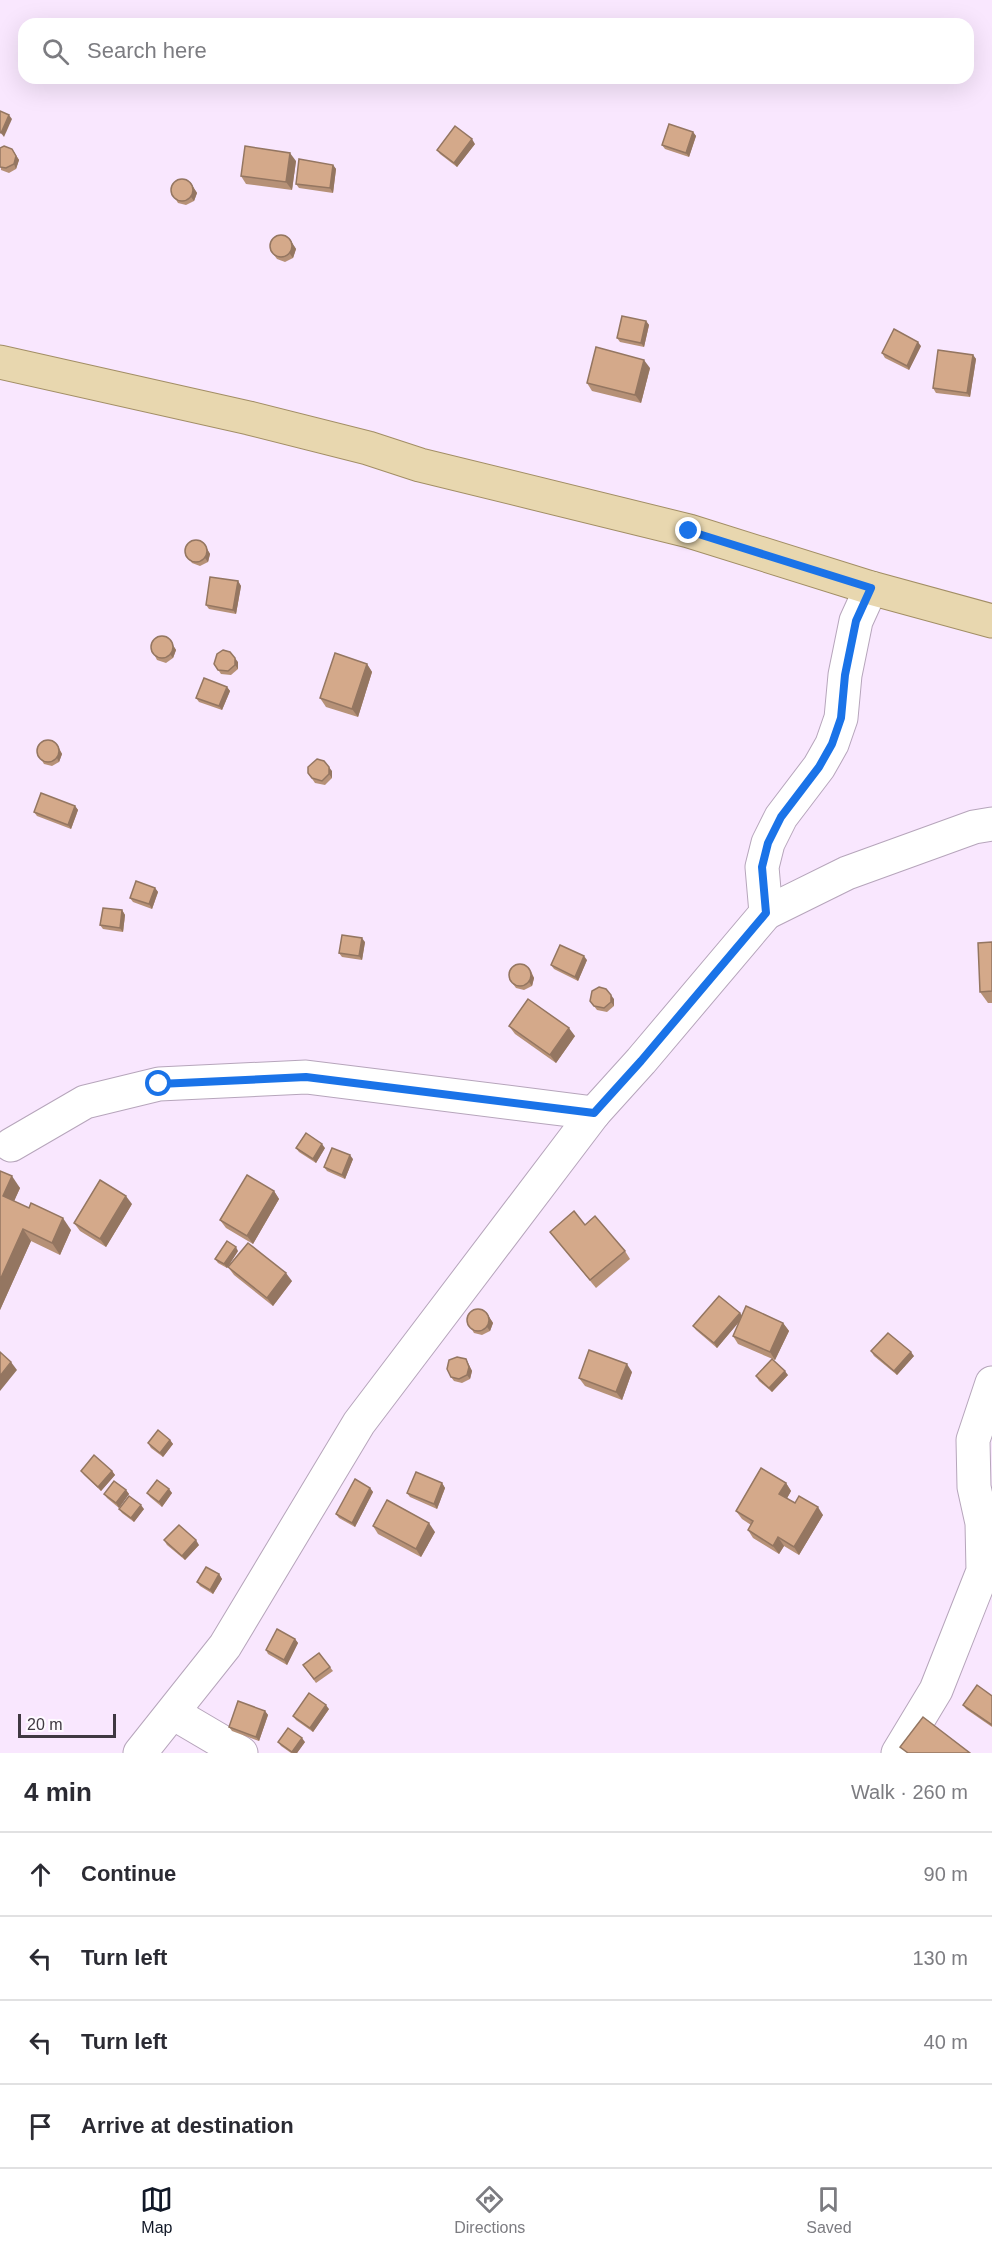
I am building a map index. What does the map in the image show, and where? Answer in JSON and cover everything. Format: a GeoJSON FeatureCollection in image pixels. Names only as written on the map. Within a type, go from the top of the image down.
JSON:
{"type":"FeatureCollection","features":[{"type":"Feature","properties":{"kind":"main road"},"geometry":{"type":"LineString","coordinates":[[0,362],[249,418],[368,448],[420,465],[689,531],[871,588],[992,621]]}},
{"type":"Feature","properties":{"kind":"street"},"geometry":{"type":"LineString","coordinates":[[766,913],[762,867],[768,843],[781,817],[819,767],[832,744],[841,718],[845,675],[856,621],[871,588]]}},
{"type":"Feature","properties":{"kind":"street"},"geometry":{"type":"LineString","coordinates":[[140,1753],[225,1646],[358,1423],[594,1113],[766,913],[846,873],[974,827],[992,824]]}},
{"type":"Feature","properties":{"kind":"street"},"geometry":{"type":"LineString","coordinates":[[11,1145],[85,1102],[159,1084],[306,1077],[594,1113]]}},
{"type":"Feature","properties":{"kind":"street"},"geometry":{"type":"LineString","coordinates":[[898,1753],[936,1690],[983,1571],[982,1523],[974,1487],[973,1440],[992,1383]]}},
{"type":"Feature","properties":{"kind":"street"},"geometry":{"type":"LineString","coordinates":[[173,1713],[241,1753]]}},
{"type":"Feature","properties":{"kind":"building"},"geometry":{"type":"Polygon","coordinates":[[[0,111],[9,115],[1,133],[0,132],[0,111]]]}},
{"type":"Feature","properties":{"kind":"building"},"geometry":{"type":"Polygon","coordinates":[[[669,124],[693,132],[686,153],[662,145],[669,124]]]}},
{"type":"Feature","properties":{"kind":"building"},"geometry":{"type":"Polygon","coordinates":[[[455,126],[472,139],[454,163],[437,150],[455,126]]]}},
{"type":"Feature","properties":{"kind":"building"},"geometry":{"type":"Polygon","coordinates":[[[4,146],[12,149],[16,156],[14,164],[6,168],[0,167],[0,148],[4,146]]]}},
{"type":"Feature","properties":{"kind":"building"},"geometry":{"type":"Polygon","coordinates":[[[245,146],[290,153],[286,182],[241,176],[245,146]]]}},
{"type":"Feature","properties":{"kind":"building"},"geometry":{"type":"Polygon","coordinates":[[[299,159],[333,165],[330,188],[296,184],[299,159]]]}},
{"type":"Feature","properties":{"kind":"building"},"geometry":{"type":"Polygon","coordinates":[[[182,179],[190,182],[193,190],[190,198],[182,201],[174,198],[171,190],[174,182],[182,179]]]}},
{"type":"Feature","properties":{"kind":"building"},"geometry":{"type":"Polygon","coordinates":[[[281,235],[289,238],[292,246],[289,254],[281,257],[273,254],[270,246],[273,238],[281,235]]]}},
{"type":"Feature","properties":{"kind":"building"},"geometry":{"type":"Polygon","coordinates":[[[622,316],[646,321],[641,343],[617,338],[622,316]]]}},
{"type":"Feature","properties":{"kind":"building"},"geometry":{"type":"Polygon","coordinates":[[[894,329],[918,342],[907,366],[882,353],[894,329]]]}},
{"type":"Feature","properties":{"kind":"building"},"geometry":{"type":"Polygon","coordinates":[[[596,347],[644,360],[635,395],[587,383],[596,347]]]}},
{"type":"Feature","properties":{"kind":"building"},"geometry":{"type":"Polygon","coordinates":[[[938,350],[973,355],[967,393],[933,388],[938,350]]]}},
{"type":"Feature","properties":{"kind":"building"},"geometry":{"type":"Polygon","coordinates":[[[196,540],[204,543],[207,551],[204,559],[196,562],[188,559],[185,551],[188,543],[196,540]]]}},
{"type":"Feature","properties":{"kind":"building"},"geometry":{"type":"Polygon","coordinates":[[[210,577],[238,581],[233,610],[206,605],[210,577]]]}},
{"type":"Feature","properties":{"kind":"building"},"geometry":{"type":"Polygon","coordinates":[[[162,636],[170,639],[173,647],[170,655],[162,658],[154,655],[151,647],[154,639],[162,636]]]}},
{"type":"Feature","properties":{"kind":"building"},"geometry":{"type":"Polygon","coordinates":[[[223,650],[230,652],[235,658],[235,665],[228,671],[218,670],[214,664],[217,654],[223,650]]]}},
{"type":"Feature","properties":{"kind":"building"},"geometry":{"type":"Polygon","coordinates":[[[335,653],[367,664],[352,709],[320,698],[335,653]]]}},
{"type":"Feature","properties":{"kind":"building"},"geometry":{"type":"Polygon","coordinates":[[[204,678],[227,687],[219,706],[196,698],[204,678]]]}},
{"type":"Feature","properties":{"kind":"building"},"geometry":{"type":"Polygon","coordinates":[[[48,740],[56,743],[59,751],[56,759],[48,762],[40,759],[37,751],[40,743],[48,740]]]}},
{"type":"Feature","properties":{"kind":"building"},"geometry":{"type":"Polygon","coordinates":[[[317,759],[324,761],[329,767],[329,774],[322,781],[312,778],[308,773],[308,767],[317,759]]]}},
{"type":"Feature","properties":{"kind":"building"},"geometry":{"type":"Polygon","coordinates":[[[41,793],[75,806],[68,825],[34,812],[41,793]]]}},
{"type":"Feature","properties":{"kind":"building"},"geometry":{"type":"Polygon","coordinates":[[[136,881],[155,888],[149,904],[130,898],[136,881]]]}},
{"type":"Feature","properties":{"kind":"building"},"geometry":{"type":"Polygon","coordinates":[[[103,908],[122,910],[120,928],[100,925],[103,908]]]}},
{"type":"Feature","properties":{"kind":"building"},"geometry":{"type":"Polygon","coordinates":[[[342,935],[362,938],[359,956],[339,953],[342,935]]]}},
{"type":"Feature","properties":{"kind":"building"},"geometry":{"type":"Polygon","coordinates":[[[992,942],[992,991],[980,992],[978,943],[992,942]]]}},
{"type":"Feature","properties":{"kind":"building"},"geometry":{"type":"Polygon","coordinates":[[[560,945],[584,956],[575,977],[551,965],[560,945]]]}},
{"type":"Feature","properties":{"kind":"building"},"geometry":{"type":"Polygon","coordinates":[[[520,964],[528,967],[531,975],[528,983],[520,986],[512,983],[509,975],[512,967],[520,964]]]}},
{"type":"Feature","properties":{"kind":"building"},"geometry":{"type":"Polygon","coordinates":[[[599,987],[606,989],[611,995],[611,1002],[604,1008],[594,1006],[590,1001],[592,991],[599,987]]]}},
{"type":"Feature","properties":{"kind":"building"},"geometry":{"type":"Polygon","coordinates":[[[528,999],[569,1028],[550,1055],[509,1026],[528,999]]]}},
{"type":"Feature","properties":{"kind":"building"},"geometry":{"type":"Polygon","coordinates":[[[306,1133],[322,1144],[313,1159],[296,1148],[306,1133]]]}},
{"type":"Feature","properties":{"kind":"building"},"geometry":{"type":"Polygon","coordinates":[[[332,1148],[350,1155],[342,1175],[324,1167],[332,1148]]]}},
{"type":"Feature","properties":{"kind":"building"},"geometry":{"type":"Polygon","coordinates":[[[0,1171],[12,1176],[3,1196],[29,1208],[31,1203],[63,1218],[52,1243],[23,1229],[0,1280],[0,1171]]]}},
{"type":"Feature","properties":{"kind":"building"},"geometry":{"type":"Polygon","coordinates":[[[247,1175],[274,1191],[247,1236],[220,1220],[247,1175]]]}},
{"type":"Feature","properties":{"kind":"building"},"geometry":{"type":"Polygon","coordinates":[[[100,1180],[126,1196],[100,1239],[74,1223],[100,1180]]]}},
{"type":"Feature","properties":{"kind":"building"},"geometry":{"type":"Polygon","coordinates":[[[574,1211],[585,1225],[595,1216],[625,1251],[590,1280],[550,1232],[574,1211]]]}},
{"type":"Feature","properties":{"kind":"building"},"geometry":{"type":"Polygon","coordinates":[[[227,1241],[236,1247],[224,1264],[215,1259],[227,1241]]]}},
{"type":"Feature","properties":{"kind":"building"},"geometry":{"type":"Polygon","coordinates":[[[248,1243],[286,1273],[267,1298],[228,1267],[248,1243]]]}},
{"type":"Feature","properties":{"kind":"building"},"geometry":{"type":"Polygon","coordinates":[[[719,1296],[740,1313],[714,1343],[693,1326],[719,1296]]]}},
{"type":"Feature","properties":{"kind":"building"},"geometry":{"type":"Polygon","coordinates":[[[746,1306],[783,1323],[770,1352],[733,1336],[746,1306]]]}},
{"type":"Feature","properties":{"kind":"building"},"geometry":{"type":"Polygon","coordinates":[[[478,1309],[486,1312],[489,1320],[486,1328],[478,1331],[470,1328],[467,1320],[470,1312],[478,1309]]]}},
{"type":"Feature","properties":{"kind":"building"},"geometry":{"type":"Polygon","coordinates":[[[888,1333],[911,1352],[894,1371],[871,1351],[888,1333]]]}},
{"type":"Feature","properties":{"kind":"building"},"geometry":{"type":"Polygon","coordinates":[[[589,1350],[627,1364],[616,1392],[579,1378],[589,1350]]]}},
{"type":"Feature","properties":{"kind":"building"},"geometry":{"type":"Polygon","coordinates":[[[0,1352],[11,1362],[0,1376],[0,1352]]]}},
{"type":"Feature","properties":{"kind":"building"},"geometry":{"type":"Polygon","coordinates":[[[457,1357],[466,1359],[469,1367],[467,1375],[459,1379],[451,1377],[447,1369],[449,1360],[457,1357]]]}},
{"type":"Feature","properties":{"kind":"building"},"geometry":{"type":"Polygon","coordinates":[[[772,1359],[785,1371],[769,1388],[756,1376],[772,1359]]]}},
{"type":"Feature","properties":{"kind":"building"},"geometry":{"type":"Polygon","coordinates":[[[158,1430],[170,1440],[160,1453],[148,1443],[158,1430]]]}},
{"type":"Feature","properties":{"kind":"building"},"geometry":{"type":"Polygon","coordinates":[[[94,1455],[112,1471],[98,1487],[81,1471],[94,1455]]]}},
{"type":"Feature","properties":{"kind":"building"},"geometry":{"type":"Polygon","coordinates":[[[761,1468],[786,1483],[779,1494],[795,1503],[799,1496],[818,1507],[794,1547],[778,1537],[773,1546],[748,1530],[753,1521],[736,1511],[761,1468]]]}},
{"type":"Feature","properties":{"kind":"building"},"geometry":{"type":"Polygon","coordinates":[[[416,1472],[442,1483],[434,1504],[407,1493],[416,1472]]]}},
{"type":"Feature","properties":{"kind":"building"},"geometry":{"type":"Polygon","coordinates":[[[355,1479],[370,1488],[352,1523],[336,1514],[355,1479]]]}},
{"type":"Feature","properties":{"kind":"building"},"geometry":{"type":"Polygon","coordinates":[[[157,1480],[169,1489],[159,1502],[147,1493],[157,1480]]]}},
{"type":"Feature","properties":{"kind":"building"},"geometry":{"type":"Polygon","coordinates":[[[114,1481],[126,1490],[116,1503],[104,1494],[114,1481]]]}},
{"type":"Feature","properties":{"kind":"building"},"geometry":{"type":"Polygon","coordinates":[[[129,1496],[141,1505],[131,1518],[119,1509],[129,1496]]]}},
{"type":"Feature","properties":{"kind":"building"},"geometry":{"type":"Polygon","coordinates":[[[387,1500],[429,1523],[416,1549],[373,1526],[387,1500]]]}},
{"type":"Feature","properties":{"kind":"building"},"geometry":{"type":"Polygon","coordinates":[[[179,1525],[196,1540],[182,1556],[164,1540],[179,1525]]]}},
{"type":"Feature","properties":{"kind":"building"},"geometry":{"type":"Polygon","coordinates":[[[206,1567],[219,1574],[210,1590],[197,1582],[206,1567]]]}},
{"type":"Feature","properties":{"kind":"building"},"geometry":{"type":"Polygon","coordinates":[[[277,1629],[295,1639],[284,1660],[266,1650],[277,1629]]]}},
{"type":"Feature","properties":{"kind":"building"},"geometry":{"type":"Polygon","coordinates":[[[319,1653],[330,1667],[314,1679],[303,1665],[319,1653]]]}},
{"type":"Feature","properties":{"kind":"building"},"geometry":{"type":"Polygon","coordinates":[[[977,1685],[992,1696],[992,1725],[963,1705],[977,1685]]]}},
{"type":"Feature","properties":{"kind":"building"},"geometry":{"type":"Polygon","coordinates":[[[309,1693],[326,1705],[310,1728],[293,1716],[309,1693]]]}},
{"type":"Feature","properties":{"kind":"building"},"geometry":{"type":"Polygon","coordinates":[[[238,1701],[265,1711],[256,1737],[229,1727],[238,1701]]]}},
{"type":"Feature","properties":{"kind":"building"},"geometry":{"type":"Polygon","coordinates":[[[923,1717],[970,1753],[908,1753],[900,1747],[923,1717]]]}},
{"type":"Feature","properties":{"kind":"building"},"geometry":{"type":"Polygon","coordinates":[[[288,1728],[302,1738],[292,1752],[278,1742],[288,1728]]]}},
{"type":"Feature","properties":{"kind":"route"},"geometry":{"type":"LineString","coordinates":[[159,1084],[306,1077],[594,1113],[766,913],[762,867],[768,843],[781,817],[819,767],[832,744],[841,718],[845,675],[856,621],[871,588],[689,531]]}}]}
